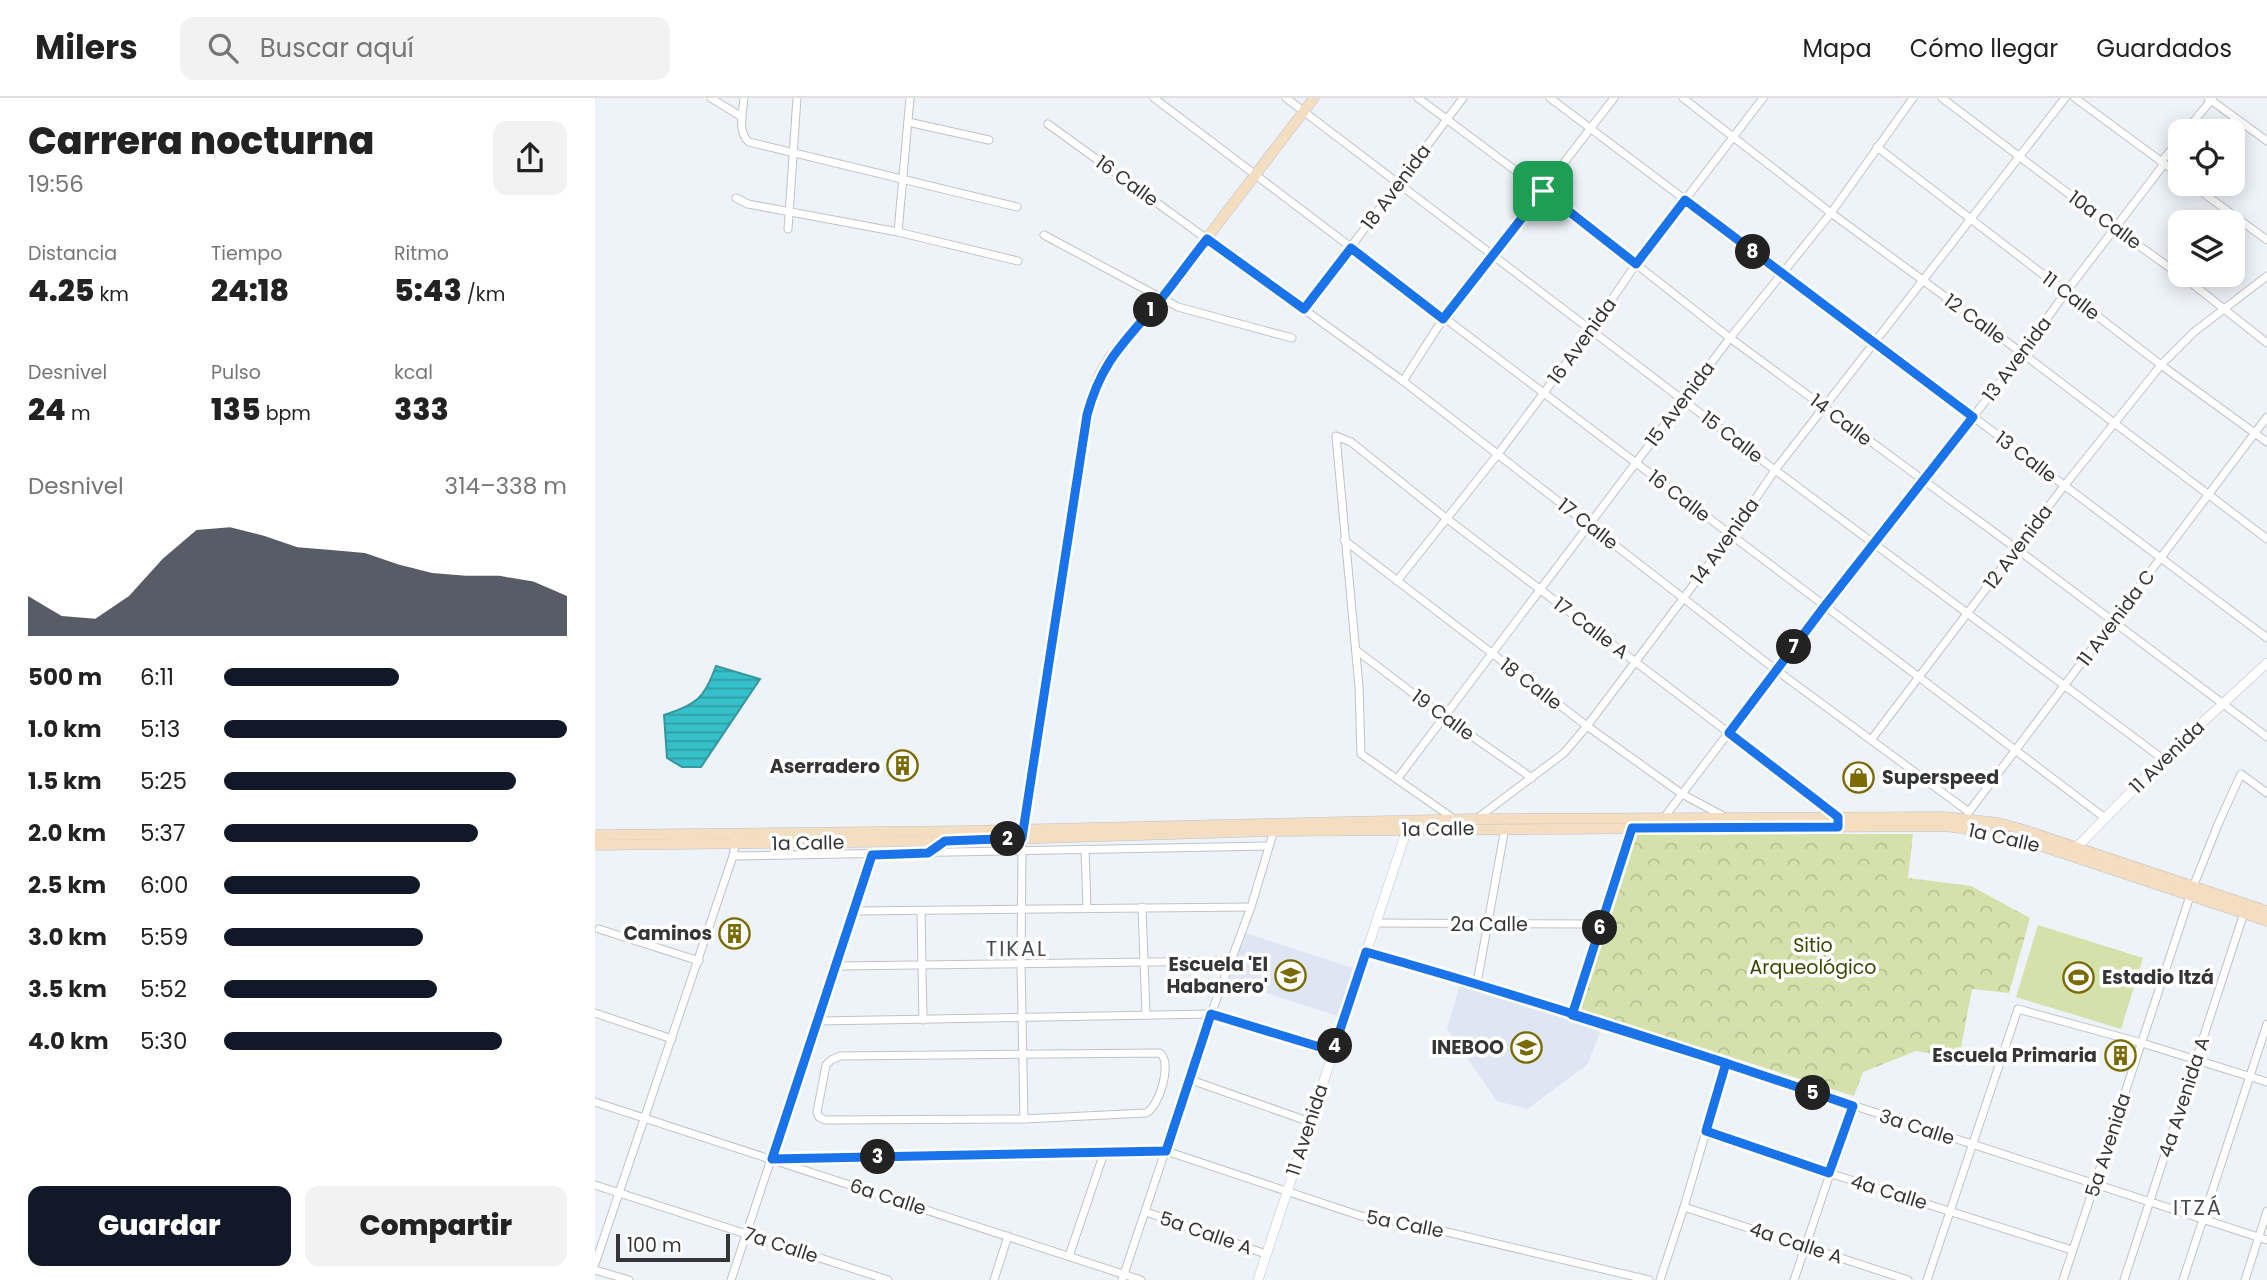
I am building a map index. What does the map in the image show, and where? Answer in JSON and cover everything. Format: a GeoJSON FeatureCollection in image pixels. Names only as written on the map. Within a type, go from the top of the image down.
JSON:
{"type":"FeatureCollection","features":[{"type":"Feature","properties":{"kind":"main road"},"geometry":{"type":"LineString","coordinates":[[1022,839],[1087,415],[1099,376],[1110,357],[1161,298],[1314,98]]}},
{"type":"Feature","properties":{"kind":"main road","name":"1a Calle"},"geometry":{"type":"LineString","coordinates":[[1945,822],[1966,815],[2011,826],[2075,852],[2192,891],[2267,911]]}},
{"type":"Feature","properties":{"kind":"main road","name":"1a Calle"},"geometry":{"type":"LineString","coordinates":[[1458,826],[1476,819],[1726,818],[1838,822]]}},
{"type":"Feature","properties":{"kind":"main road","name":"1a Calle"},"geometry":{"type":"LineString","coordinates":[[595,845],[736,839],[966,836],[1022,839],[1275,827],[1408,825],[1632,828],[1945,822],[2075,852]]}},
{"type":"Feature","properties":{"kind":"main road","name":"1a Calle"},"geometry":{"type":"LineString","coordinates":[[595,835],[736,839]]}},
{"type":"Feature","properties":{"kind":"main road","name":"1a Calle"},"geometry":{"type":"LineString","coordinates":[[808,838],[945,841],[966,836]]}},
{"type":"Feature","properties":{"kind":"main road"},"geometry":{"type":"LineString","coordinates":[[928,853],[945,841]]}},
{"type":"Feature","properties":{"kind":"main road","name":"1a Calle"},"geometry":{"type":"LineString","coordinates":[[2192,891],[2267,920]]}},
{"type":"Feature","properties":{"kind":"street"},"geometry":{"type":"LineString","coordinates":[[711,98],[743,117]]}},
{"type":"Feature","properties":{"kind":"street"},"geometry":{"type":"LineString","coordinates":[[744,98],[741,131],[748,142],[1017,207]]}},
{"type":"Feature","properties":{"kind":"street"},"geometry":{"type":"LineString","coordinates":[[788,229],[797,98]]}},
{"type":"Feature","properties":{"kind":"street"},"geometry":{"type":"LineString","coordinates":[[898,232],[910,98]]}},
{"type":"Feature","properties":{"kind":"street"},"geometry":{"type":"LineString","coordinates":[[1154,98],[1254,174]]}},
{"type":"Feature","properties":{"kind":"street"},"geometry":{"type":"LineString","coordinates":[[1286,98],[1303,112]]}},
{"type":"Feature","properties":{"kind":"street","name":"14 Calle"},"geometry":{"type":"LineString","coordinates":[[1418,98],[1543,191],[1730,338],[2267,737]]}},
{"type":"Feature","properties":{"kind":"street","name":"18 Avenida"},"geometry":{"type":"LineString","coordinates":[[1304,309],[1463,98]]}},
{"type":"Feature","properties":{"kind":"street","name":"13 Calle"},"geometry":{"type":"LineString","coordinates":[[1550,98],[2267,638]]}},
{"type":"Feature","properties":{"kind":"street"},"geometry":{"type":"LineString","coordinates":[[1403,381],[1443,319],[1614,98]]}},
{"type":"Feature","properties":{"kind":"street","name":"12 Calle"},"geometry":{"type":"LineString","coordinates":[[1683,98],[1831,213],[2022,353],[2267,539]]}},
{"type":"Feature","properties":{"kind":"street","name":"16 Avenida"},"geometry":{"type":"LineString","coordinates":[[1397,581],[1498,454],[1591,330],[1636,264],[1763,98]]}},
{"type":"Feature","properties":{"kind":"street","name":"15 Avenida"},"geometry":{"type":"LineString","coordinates":[[1398,778],[1730,338],[1831,213],[1913,98]]}},
{"type":"Feature","properties":{"kind":"street","name":"10a Calle"},"geometry":{"type":"LineString","coordinates":[[1942,98],[2190,282],[2267,343]]}},
{"type":"Feature","properties":{"kind":"street","name":"14 Avenida"},"geometry":{"type":"LineString","coordinates":[[1476,819],[1564,753],[1587,726],[1731,535],[1776,470],[2066,98]]}},
{"type":"Feature","properties":{"kind":"street"},"geometry":{"type":"LineString","coordinates":[[2075,98],[2168,167]]}},
{"type":"Feature","properties":{"kind":"street"},"geometry":{"type":"LineString","coordinates":[[2195,119],[2210,99],[2267,141]]}},
{"type":"Feature","properties":{"kind":"street","name":"15 Calle"},"geometry":{"type":"LineString","coordinates":[[1303,112],[2163,759]]}},
{"type":"Feature","properties":{"kind":"street"},"geometry":{"type":"LineString","coordinates":[[908,122],[989,140]]}},
{"type":"Feature","properties":{"kind":"street","name":"16 Calle"},"geometry":{"type":"LineString","coordinates":[[1048,124],[1207,239]]}},
{"type":"Feature","properties":{"kind":"street","name":"11 Calle"},"geometry":{"type":"LineString","coordinates":[[1877,147],[2161,365],[2267,442]]}},
{"type":"Feature","properties":{"kind":"street","name":"13 Avenida"},"geometry":{"type":"LineString","coordinates":[[1663,819],[2022,353],[2168,156]]}},
{"type":"Feature","properties":{"kind":"street","name":"16 Calle"},"geometry":{"type":"LineString","coordinates":[[1254,174],[2105,818]]}},
{"type":"Feature","properties":{"kind":"street"},"geometry":{"type":"LineString","coordinates":[[2207,196],[2267,240]]}},
{"type":"Feature","properties":{"kind":"street"},"geometry":{"type":"LineString","coordinates":[[736,198],[748,204],[898,232],[1018,261]]}},
{"type":"Feature","properties":{"kind":"street"},"geometry":{"type":"LineString","coordinates":[[1044,235],[1178,307],[1292,338]]}},
{"type":"Feature","properties":{"kind":"street","name":"17 Calle"},"geometry":{"type":"LineString","coordinates":[[1207,239],[1403,381],[1682,599],[1871,740],[1966,815]]}},
{"type":"Feature","properties":{"kind":"street","name":"12 Avenida"},"geometry":{"type":"LineString","coordinates":[[1871,740],[2064,486],[2161,365],[2194,331],[2267,276]]}},
{"type":"Feature","properties":{"kind":"street","name":"11 Avenida C"},"geometry":{"type":"LineString","coordinates":[[1966,815],[2267,417]]}},
{"type":"Feature","properties":{"kind":"street","name":"17 Calle A"},"geometry":{"type":"LineString","coordinates":[[1344,540],[1336,436],[1351,442],[1446,518],[1635,660],[1838,822]]}},
{"type":"Feature","properties":{"kind":"street"},"geometry":{"type":"LineString","coordinates":[[1344,540],[1356,650],[1361,754],[1398,778],[1458,826]]}},
{"type":"Feature","properties":{"kind":"street","name":"18 Calle"},"geometry":{"type":"LineString","coordinates":[[1344,540],[1587,726],[1682,793],[1726,818]]}},
{"type":"Feature","properties":{"kind":"street","name":"19 Calle"},"geometry":{"type":"LineString","coordinates":[[1356,650],[1443,716],[1532,778]]}},
{"type":"Feature","properties":{"kind":"street","name":"11 Avenida"},"geometry":{"type":"LineString","coordinates":[[2075,852],[2163,759],[2267,663]]}},
{"type":"Feature","properties":{"kind":"street","name":"5a Avenida"},"geometry":{"type":"LineString","coordinates":[[2063,1280],[2192,891],[2219,822],[2241,774],[2267,793]]}},
{"type":"Feature","properties":{"kind":"street","name":"11 Avenida"},"geometry":{"type":"LineString","coordinates":[[1258,1280],[1408,825]]}},
{"type":"Feature","properties":{"kind":"street"},"geometry":{"type":"LineString","coordinates":[[1122,1277],[1191,1080],[1211,1014],[1251,906],[1275,827]]}},
{"type":"Feature","properties":{"kind":"street"},"geometry":{"type":"LineString","coordinates":[[1477,983],[1505,828]]}},
{"type":"Feature","properties":{"kind":"street"},"geometry":{"type":"LineString","coordinates":[[1572,1015],[1632,828]]}},
{"type":"Feature","properties":{"kind":"street"},"geometry":{"type":"LineString","coordinates":[[595,1264],[699,961],[736,839]]}},
{"type":"Feature","properties":{"kind":"street"},"geometry":{"type":"LineString","coordinates":[[1022,839],[1024,1119]]}},
{"type":"Feature","properties":{"kind":"street","name":"1a Calle"},"geometry":{"type":"LineString","coordinates":[[733,856],[928,853],[1022,839],[1085,849],[1269,846]]}},
{"type":"Feature","properties":{"kind":"street"},"geometry":{"type":"LineString","coordinates":[[1085,849],[1087,908]]}},
{"type":"Feature","properties":{"kind":"street"},"geometry":{"type":"LineString","coordinates":[[731,1280],[872,855]]}},
{"type":"Feature","properties":{"kind":"street"},"geometry":{"type":"LineString","coordinates":[[855,911],[1251,906]]}},
{"type":"Feature","properties":{"kind":"street"},"geometry":{"type":"LineString","coordinates":[[1142,907],[1146,1015]]}},
{"type":"Feature","properties":{"kind":"street"},"geometry":{"type":"LineString","coordinates":[[921,911],[923,1020]]}},
{"type":"Feature","properties":{"kind":"street","name":"4a Avenida A"},"geometry":{"type":"LineString","coordinates":[[2124,1280],[2244,913]]}},
{"type":"Feature","properties":{"kind":"street","name":"2a Calle"},"geometry":{"type":"LineString","coordinates":[[1376,923],[1601,924]]}},
{"type":"Feature","properties":{"kind":"street"},"geometry":{"type":"LineString","coordinates":[[599,929],[699,961]]}},
{"type":"Feature","properties":{"kind":"street","name":"3a Calle"},"geometry":{"type":"LineString","coordinates":[[1366,952],[1477,983],[2263,1238]]}},
{"type":"Feature","properties":{"kind":"street"},"geometry":{"type":"LineString","coordinates":[[837,966],[1231,961]]}},
{"type":"Feature","properties":{"kind":"street"},"geometry":{"type":"LineString","coordinates":[[1927,1280],[2018,1009],[2142,1043],[2267,1082]]}},
{"type":"Feature","properties":{"kind":"street"},"geometry":{"type":"LineString","coordinates":[[595,1013],[673,1039]]}},
{"type":"Feature","properties":{"kind":"street"},"geometry":{"type":"LineString","coordinates":[[819,1021],[1211,1014],[1333,1051]]}},
{"type":"Feature","properties":{"kind":"street"},"geometry":{"type":"LineString","coordinates":[[2183,1280],[2267,1024]]}},
{"type":"Feature","properties":{"kind":"street"},"geometry":{"type":"LineString","coordinates":[[1160,1053],[1164,1056],[1167,1065],[1155,1105],[1150,1111],[1024,1119],[825,1119],[819,1117],[817,1112],[826,1065],[840,1056],[1160,1053]]}},
{"type":"Feature","properties":{"kind":"street"},"geometry":{"type":"LineString","coordinates":[[1660,1280],[1726,1063]]}},
{"type":"Feature","properties":{"kind":"street"},"geometry":{"type":"LineString","coordinates":[[1191,1080],[1310,1122]]}},
{"type":"Feature","properties":{"kind":"street","name":"6a Calle"},"geometry":{"type":"LineString","coordinates":[[595,1102],[1069,1256],[1122,1277],[1141,1280]]}},
{"type":"Feature","properties":{"kind":"street"},"geometry":{"type":"LineString","coordinates":[[1794,1280],[1853,1106]]}},
{"type":"Feature","properties":{"kind":"street","name":"4a Calle"},"geometry":{"type":"LineString","coordinates":[[1706,1131],[2072,1250]]}},
{"type":"Feature","properties":{"kind":"street"},"geometry":{"type":"LineString","coordinates":[[772,1159],[1166,1151]]}},
{"type":"Feature","properties":{"kind":"street","name":"5a Calle"},"geometry":{"type":"LineString","coordinates":[[1166,1151],[1361,1216],[1426,1227],[1649,1280]]}},
{"type":"Feature","properties":{"kind":"street"},"geometry":{"type":"LineString","coordinates":[[1069,1256],[1104,1153]]}},
{"type":"Feature","properties":{"kind":"street","name":"7a Calle"},"geometry":{"type":"LineString","coordinates":[[595,1185],[869,1277],[888,1280]]}},
{"type":"Feature","properties":{"kind":"street","name":"4a Calle A"},"geometry":{"type":"LineString","coordinates":[[1684,1207],[1908,1280]]}},
{"type":"Feature","properties":{"kind":"street"},"geometry":{"type":"LineString","coordinates":[[2245,1280],[2263,1238],[2267,1211]]}},
{"type":"Feature","properties":{"kind":"street","name":"5a Calle A"},"geometry":{"type":"LineString","coordinates":[[1146,1212],[1266,1254]]}},
{"type":"Feature","properties":{"kind":"street"},"geometry":{"type":"LineString","coordinates":[[994,1280],[1008,1236]]}},
{"type":"Feature","properties":{"kind":"street"},"geometry":{"type":"LineString","coordinates":[[595,1270],[629,1280]]}},
{"type":"Feature","properties":{"kind":"shaded area","name":"Escuela 'El Habanero'"},"geometry":{"type":"Polygon","coordinates":[[[1245,933],[1353,968],[1338,1016],[1229,981],[1245,933]]]}},
{"type":"Feature","properties":{"kind":"shaded area","name":"INEBOO"},"geometry":{"type":"Polygon","coordinates":[[[1460,984],[1601,1030],[1587,1065],[1527,1109],[1497,1101],[1447,1029],[1460,984]]]}},
{"type":"Feature","properties":{"kind":"green space","name":"Sitio Arqueológico"},"geometry":{"type":"Polygon","coordinates":[[[1637,834],[1913,834],[1908,878],[1971,886],[2030,918],[2009,993],[1972,989],[1959,1058],[1916,1051],[1863,1072],[1854,1096],[1579,1009],[1637,834]]]}},
{"type":"Feature","properties":{"kind":"green space","name":"Estadio Itzá"},"geometry":{"type":"Polygon","coordinates":[[[2038,925],[2143,958],[2121,1029],[2016,997],[2038,925]]]}},
{"type":"Feature","properties":{"kind":"water"},"geometry":{"type":"Polygon","coordinates":[[[716,666],[760,679],[701,767],[682,767],[667,758],[664,715],[698,699],[716,666]]]}},
{"type":"Feature","properties":{"kind":"place","name":"Aserradero"},"geometry":{"type":"Point","coordinates":[903,766]}},
{"type":"Feature","properties":{"kind":"place","name":"Superspeed"},"geometry":{"type":"Point","coordinates":[1859,777]}},
{"type":"Feature","properties":{"kind":"place","name":"Caminos"},"geometry":{"type":"Point","coordinates":[735,933]}},
{"type":"Feature","properties":{"kind":"place","name":"Escuela 'El Habanero'"},"geometry":{"type":"Point","coordinates":[1291,975]}},
{"type":"Feature","properties":{"kind":"place","name":"Estadio Itzá"},"geometry":{"type":"Point","coordinates":[2079,977]}},
{"type":"Feature","properties":{"kind":"place","name":"INEBOO"},"geometry":{"type":"Point","coordinates":[1527,1047]}},
{"type":"Feature","properties":{"kind":"place","name":"Escuela Primaria"},"geometry":{"type":"Point","coordinates":[2120,1055]}},
{"type":"Feature","properties":{"kind":"district","name":"TIKAL"},"geometry":{"type":"Point","coordinates":[1017,948]}},
{"type":"Feature","properties":{"kind":"district","name":"ITZÁ"},"geometry":{"type":"Point","coordinates":[2198,1207]}},
{"type":"Feature","properties":{"kind":"route"},"geometry":{"type":"LineString","coordinates":[[1543,191],[1443,319],[1351,248],[1304,309],[1207,239],[1110,357],[1099,376],[1087,415],[1022,838],[945,841],[928,853],[872,855],[772,1159],[1166,1151],[1211,1014],[1333,1051],[1366,952],[1477,983],[1572,1015],[1726,1063],[1853,1106],[1829,1173],[1706,1131],[1726,1063],[1649,1039],[1572,1015],[1632,828],[1838,827],[1838,817],[1729,733],[1973,417],[1685,200],[1636,264],[1543,191]]}}]}
